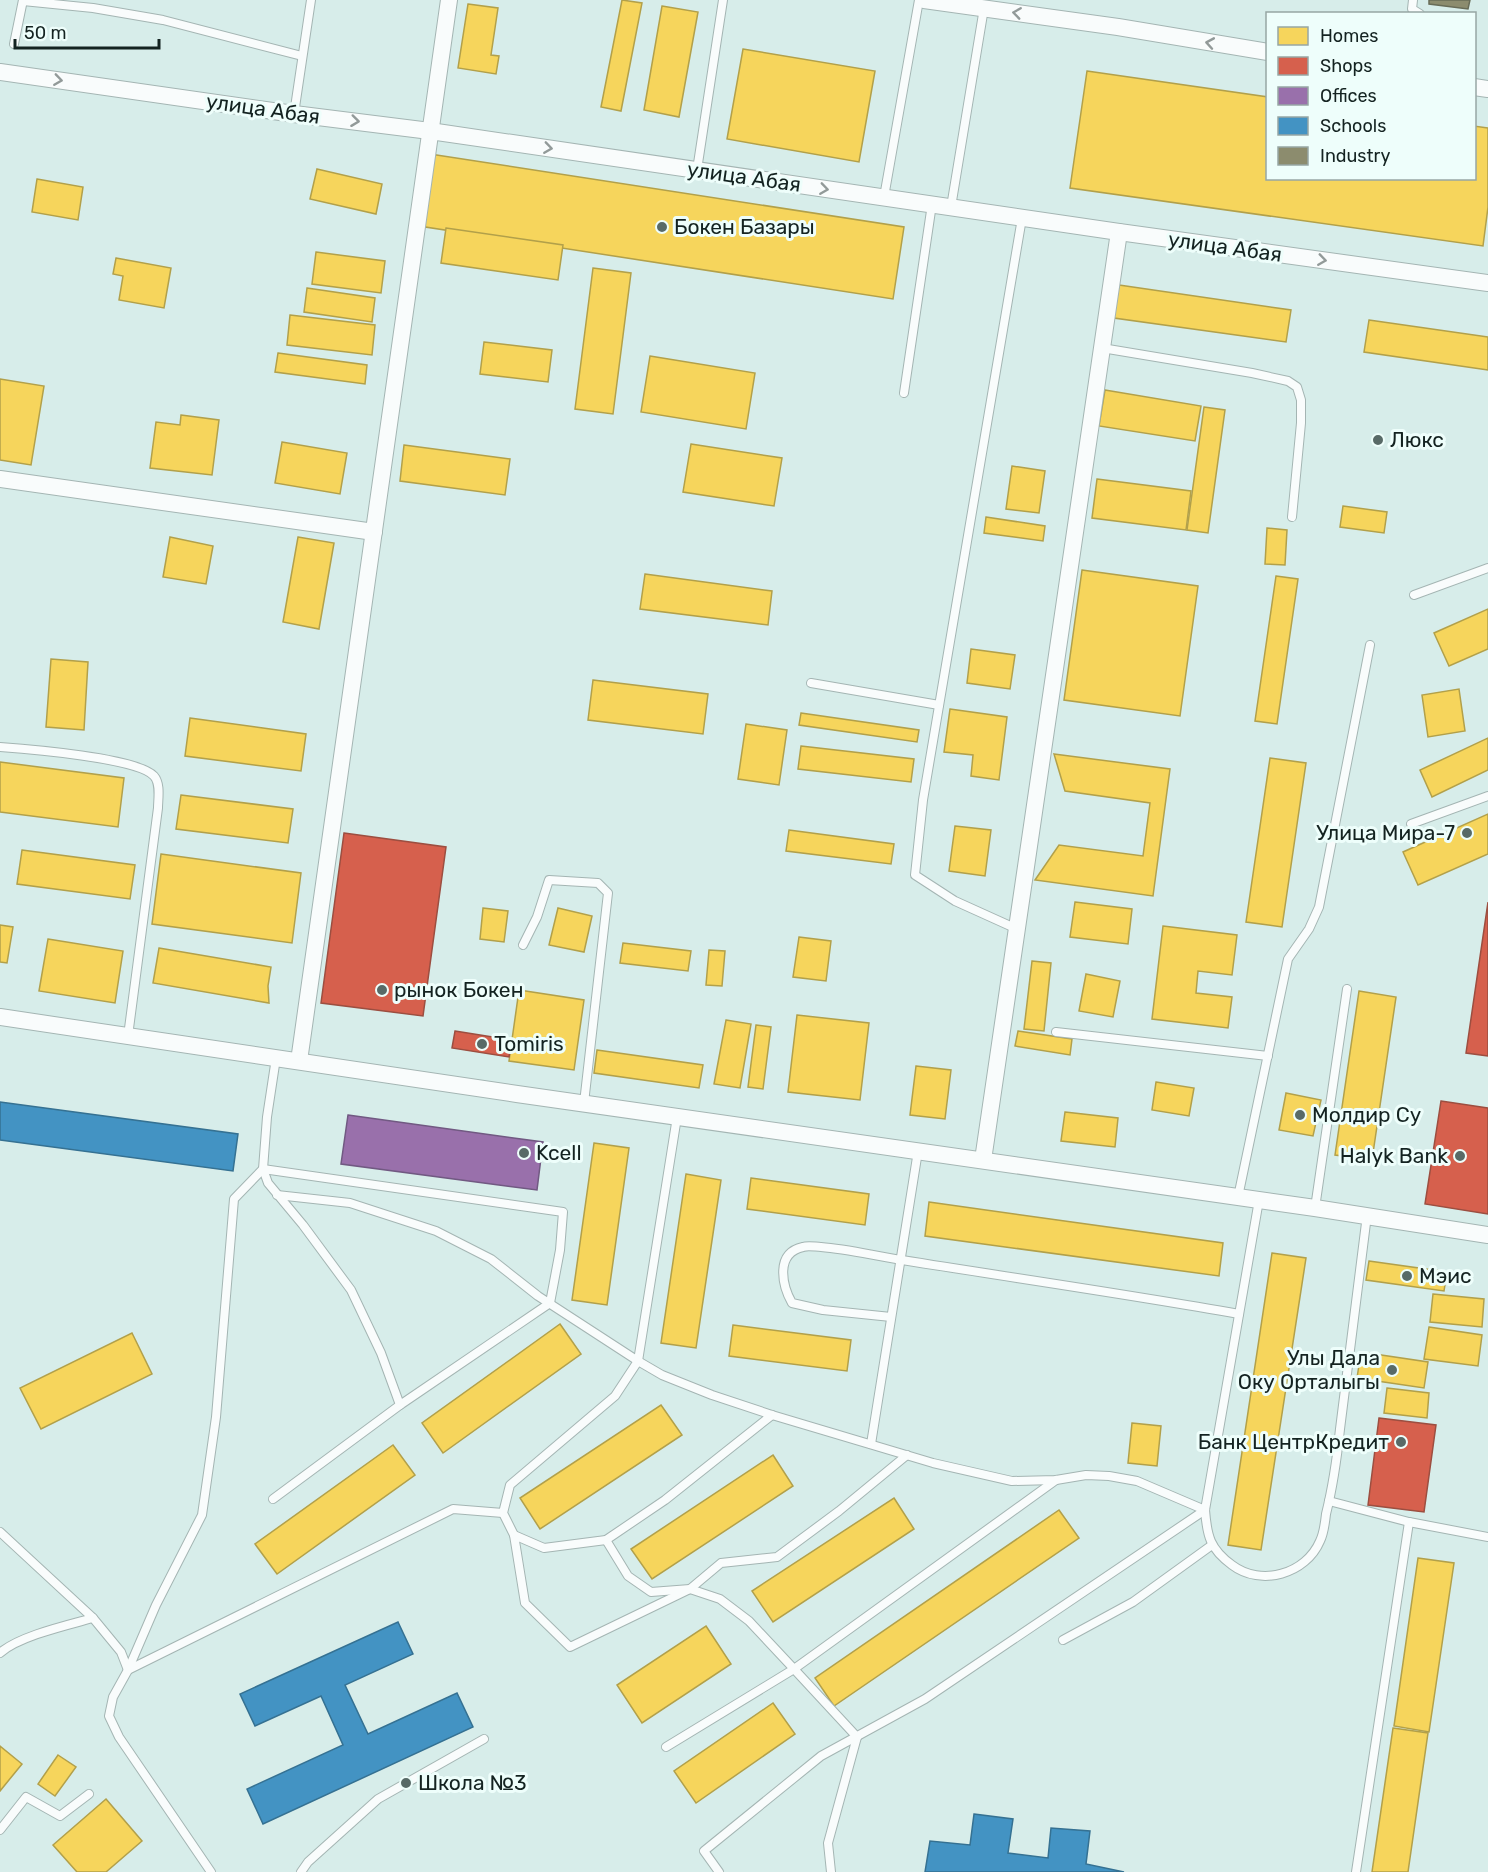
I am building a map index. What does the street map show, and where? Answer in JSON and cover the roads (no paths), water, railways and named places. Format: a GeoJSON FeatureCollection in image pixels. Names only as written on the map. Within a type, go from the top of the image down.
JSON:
{"type":"FeatureCollection","features":[{"type":"Feature","properties":{"kind":"street"},"geometry":{"type":"LineString","coordinates":[[299,1061],[449,0]]}},
{"type":"Feature","properties":{"kind":"street"},"geometry":{"type":"LineString","coordinates":[[924,0],[1118,27],[1266,52]]}},
{"type":"Feature","properties":{"kind":"street","name":"улица Абая"},"geometry":{"type":"LineString","coordinates":[[0,72],[430,131],[1119,232],[1488,283]]}},
{"type":"Feature","properties":{"kind":"street"},"geometry":{"type":"LineString","coordinates":[[983,1160],[1119,232]]}},
{"type":"Feature","properties":{"kind":"street"},"geometry":{"type":"LineString","coordinates":[[0,479],[374,532]]}},
{"type":"Feature","properties":{"kind":"street"},"geometry":{"type":"LineString","coordinates":[[0,1017],[677,1117],[1366,1215],[1488,1235]]}},
{"type":"Feature","properties":{"kind":"lane"},"geometry":{"type":"LineString","coordinates":[[294,114],[311,0]]}},
{"type":"Feature","properties":{"kind":"lane"},"geometry":{"type":"LineString","coordinates":[[697,170],[723,0]]}},
{"type":"Feature","properties":{"kind":"lane"},"geometry":{"type":"LineString","coordinates":[[884,198],[919,0]]}},
{"type":"Feature","properties":{"kind":"lane"},"geometry":{"type":"LineString","coordinates":[[14,44],[23,1],[93,8],[163,20],[302,56]]}},
{"type":"Feature","properties":{"kind":"lane"},"geometry":{"type":"LineString","coordinates":[[951,207],[984,8]]}},
{"type":"Feature","properties":{"kind":"lane"},"geometry":{"type":"LineString","coordinates":[[904,393],[932,204]]}},
{"type":"Feature","properties":{"kind":"lane"},"geometry":{"type":"LineString","coordinates":[[1017,928],[955,901],[915,874],[923,800],[1022,218]]}},
{"type":"Feature","properties":{"kind":"lane"},"geometry":{"type":"LineString","coordinates":[[1102,348],[1252,373],[1288,381],[1297,387],[1301,400],[1301,423],[1292,517]]}},
{"type":"Feature","properties":{"kind":"lane"},"geometry":{"type":"LineString","coordinates":[[1414,595],[1488,568]]}},
{"type":"Feature","properties":{"kind":"lane"},"geometry":{"type":"LineString","coordinates":[[1239,1197],[1288,958],[1309,929],[1319,907],[1370,645]]}},
{"type":"Feature","properties":{"kind":"lane"},"geometry":{"type":"LineString","coordinates":[[811,683],[939,705]]}},
{"type":"Feature","properties":{"kind":"lane"},"geometry":{"type":"LineString","coordinates":[[0,747],[32,749],[113,761],[142,768],[154,776],[158,784],[156,818],[128,1036]]}},
{"type":"Feature","properties":{"kind":"lane"},"geometry":{"type":"LineString","coordinates":[[1411,824],[1488,796]]}},
{"type":"Feature","properties":{"kind":"lane"},"geometry":{"type":"LineString","coordinates":[[523,945],[537,918],[549,880],[598,883],[608,893],[584,1103]]}},
{"type":"Feature","properties":{"kind":"lane"},"geometry":{"type":"LineString","coordinates":[[1315,1208],[1347,989]]}},
{"type":"Feature","properties":{"kind":"lane"},"geometry":{"type":"LineString","coordinates":[[1056,1032],[1268,1056]]}},
{"type":"Feature","properties":{"kind":"lane"},"geometry":{"type":"LineString","coordinates":[[276,1058],[262,1169],[268,1183],[303,1225],[351,1290],[381,1353],[400,1405]]}},
{"type":"Feature","properties":{"kind":"lane"},"geometry":{"type":"LineString","coordinates":[[677,1117],[638,1361],[615,1396],[510,1485],[503,1513],[514,1535],[525,1603],[570,1647],[690,1589],[721,1563],[777,1557],[839,1511],[906,1455]]}},
{"type":"Feature","properties":{"kind":"lane"},"geometry":{"type":"LineString","coordinates":[[871,1444],[918,1151]]}},
{"type":"Feature","properties":{"kind":"lane"},"geometry":{"type":"LineString","coordinates":[[262,1169],[563,1212],[560,1250],[550,1303],[400,1405],[273,1499]]}},
{"type":"Feature","properties":{"kind":"lane"},"geometry":{"type":"LineString","coordinates":[[211,1872],[119,1737],[109,1716],[112,1697],[128,1670],[156,1605],[202,1515],[216,1417],[234,1199],[262,1169]]}},
{"type":"Feature","properties":{"kind":"lane"},"geometry":{"type":"LineString","coordinates":[[277,1195],[350,1203],[436,1231],[491,1259],[550,1303],[662,1375],[772,1415],[906,1455],[1012,1481],[1056,1480],[1086,1475],[1137,1481],[1205,1510]]}},
{"type":"Feature","properties":{"kind":"lane"},"geometry":{"type":"LineString","coordinates":[[1259,1200],[1205,1510],[1206,1532],[1220,1556],[1238,1570],[1266,1577],[1287,1573],[1305,1562],[1321,1539],[1335,1472],[1366,1215]]}},
{"type":"Feature","properties":{"kind":"lane"},"geometry":{"type":"LineString","coordinates":[[891,1317],[823,1310],[792,1303],[784,1289],[782,1267],[790,1252],[803,1246],[835,1248],[1239,1314]]}},
{"type":"Feature","properties":{"kind":"lane"},"geometry":{"type":"LineString","coordinates":[[514,1535],[544,1548],[606,1540],[665,1500],[772,1415]]}},
{"type":"Feature","properties":{"kind":"lane"},"geometry":{"type":"LineString","coordinates":[[666,1747],[794,1670],[1056,1480]]}},
{"type":"Feature","properties":{"kind":"lane"},"geometry":{"type":"LineString","coordinates":[[1329,1501],[1409,1522],[1488,1537]]}},
{"type":"Feature","properties":{"kind":"lane"},"geometry":{"type":"LineString","coordinates":[[128,1670],[453,1509],[503,1513]]}},
{"type":"Feature","properties":{"kind":"lane"},"geometry":{"type":"LineString","coordinates":[[719,1872],[704,1851],[822,1756],[925,1699],[1205,1510]]}},
{"type":"Feature","properties":{"kind":"lane"},"geometry":{"type":"LineString","coordinates":[[1356,1872],[1409,1522]]}},
{"type":"Feature","properties":{"kind":"lane"},"geometry":{"type":"LineString","coordinates":[[0,1532],[93,1618],[121,1652],[128,1670]]}},
{"type":"Feature","properties":{"kind":"lane"},"geometry":{"type":"LineString","coordinates":[[606,1540],[628,1576],[651,1592],[690,1589],[720,1599],[750,1621],[857,1737]]}},
{"type":"Feature","properties":{"kind":"lane"},"geometry":{"type":"LineString","coordinates":[[1063,1640],[1133,1602],[1212,1545]]}},
{"type":"Feature","properties":{"kind":"lane"},"geometry":{"type":"LineString","coordinates":[[0,1653],[7,1647],[55,1628],[93,1618]]}},
{"type":"Feature","properties":{"kind":"lane"},"geometry":{"type":"LineString","coordinates":[[831,1872],[828,1843],[857,1737]]}},
{"type":"Feature","properties":{"kind":"lane"},"geometry":{"type":"LineString","coordinates":[[301,1872],[308,1862],[378,1798],[484,1739]]}},
{"type":"Feature","properties":{"kind":"lane"},"geometry":{"type":"LineString","coordinates":[[0,1830],[26,1797],[60,1816],[89,1794]]}},
{"type":"Feature","properties":{"kind":"place","name":"Бокен Базары"},"geometry":{"type":"Point","coordinates":[662,227]}},
{"type":"Feature","properties":{"kind":"place","name":"Люкс"},"geometry":{"type":"Point","coordinates":[1378,440]}},
{"type":"Feature","properties":{"kind":"place","name":"Улица Мира-7"},"geometry":{"type":"Point","coordinates":[1467,833]}},
{"type":"Feature","properties":{"kind":"place","name":"рынок Бокен"},"geometry":{"type":"Point","coordinates":[382,990]}},
{"type":"Feature","properties":{"kind":"place","name":"Tomiris"},"geometry":{"type":"Point","coordinates":[482,1044]}},
{"type":"Feature","properties":{"kind":"place","name":"Молдир Су"},"geometry":{"type":"Point","coordinates":[1300,1115]}},
{"type":"Feature","properties":{"kind":"place","name":"Kcell"},"geometry":{"type":"Point","coordinates":[524,1153]}},
{"type":"Feature","properties":{"kind":"place","name":"Halyk Bank"},"geometry":{"type":"Point","coordinates":[1460,1156]}},
{"type":"Feature","properties":{"kind":"place","name":"Мэис"},"geometry":{"type":"Point","coordinates":[1407,1276]}},
{"type":"Feature","properties":{"kind":"place","name":"Улы Дала Оку Орталыгы"},"geometry":{"type":"Point","coordinates":[1392,1370]}},
{"type":"Feature","properties":{"kind":"place","name":"Банк ЦентрКредит"},"geometry":{"type":"Point","coordinates":[1401,1442]}},
{"type":"Feature","properties":{"kind":"place","name":"Школа №3"},"geometry":{"type":"Point","coordinates":[406,1783]}}]}
